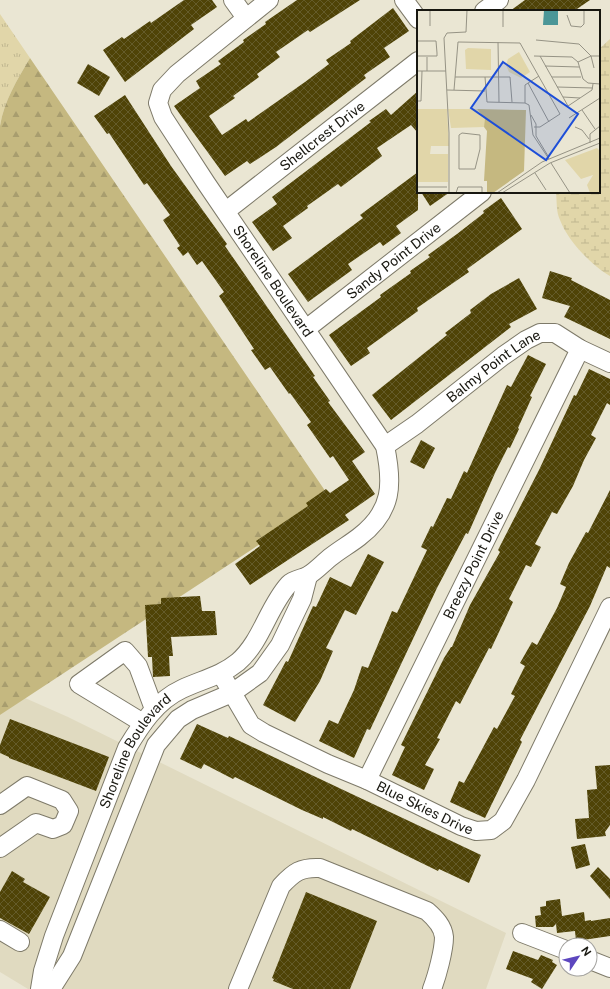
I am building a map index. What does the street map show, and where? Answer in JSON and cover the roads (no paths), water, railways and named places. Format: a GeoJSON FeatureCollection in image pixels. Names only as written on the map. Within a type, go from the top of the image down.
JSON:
{"type":"FeatureCollection","features":[{"type":"Feature","properties":{"kind":"street"},"geometry":{"type":"LineString","coordinates":[[234,0],[246,18]]}},
{"type":"Feature","properties":{"kind":"street","name":"Shoreline Boulevard"},"geometry":{"type":"LineString","coordinates":[[40,989],[43,971],[54,936],[127,748],[148,716],[169,697],[182,689],[221,674],[239,661],[251,648],[274,605],[291,582],[308,576],[331,556],[359,537],[372,526],[382,514],[388,500],[390,470],[385,446],[163,117],[158,103],[162,90],[177,74],[269,0]]}},
{"type":"Feature","properties":{"kind":"street"},"geometry":{"type":"LineString","coordinates":[[404,0],[417,18]]}},
{"type":"Feature","properties":{"kind":"street"},"geometry":{"type":"LineString","coordinates":[[485,10],[499,0]]}},
{"type":"Feature","properties":{"kind":"street","name":"Shellcrest Drive"},"geometry":{"type":"LineString","coordinates":[[226,211],[417,62]]}},
{"type":"Feature","properties":{"kind":"street","name":"Sandy Point Drive"},"geometry":{"type":"LineString","coordinates":[[306,329],[481,193]]}},
{"type":"Feature","properties":{"kind":"street","name":"Balmy Point Lane"},"geometry":{"type":"LineString","coordinates":[[385,446],[417,424],[503,356],[526,340],[540,333],[554,333],[580,349],[610,363]]}},
{"type":"Feature","properties":{"kind":"street","name":"Breezy Point Drive"},"geometry":{"type":"LineString","coordinates":[[367,780],[580,349]]}},
{"type":"Feature","properties":{"kind":"street","name":"Shoreline Boulevard"},"geometry":{"type":"LineString","coordinates":[[51,989],[72,956],[148,761],[156,745],[178,719],[192,710],[232,693],[260,674],[280,645],[302,599],[308,576]]}},
{"type":"Feature","properties":{"kind":"street","name":"Blue Skies Drive"},"geometry":{"type":"LineString","coordinates":[[221,674],[252,725],[264,733],[328,764],[367,780],[461,826],[476,831],[491,830],[503,821],[526,780],[610,607]]}},
{"type":"Feature","properties":{"kind":"street"},"geometry":{"type":"LineString","coordinates":[[148,716],[166,733]]}},
{"type":"Feature","properties":{"kind":"street"},"geometry":{"type":"LineString","coordinates":[[0,805],[27,786],[62,800],[69,811],[63,825],[53,829],[36,823],[0,848]]}},
{"type":"Feature","properties":{"kind":"street"},"geometry":{"type":"LineString","coordinates":[[238,989],[281,886],[292,874],[306,868],[320,868],[427,911],[435,918],[441,926],[444,936],[432,989]]}},
{"type":"Feature","properties":{"kind":"street"},"geometry":{"type":"LineString","coordinates":[[80,871],[101,881]]}},
{"type":"Feature","properties":{"kind":"street"},"geometry":{"type":"LineString","coordinates":[[0,930],[20,942]]}},
{"type":"Feature","properties":{"kind":"street"},"geometry":{"type":"LineString","coordinates":[[522,933],[558,947]]}},
{"type":"Feature","properties":{"kind":"street"},"geometry":{"type":"LineString","coordinates":[[598,963],[610,968]]}}]}
